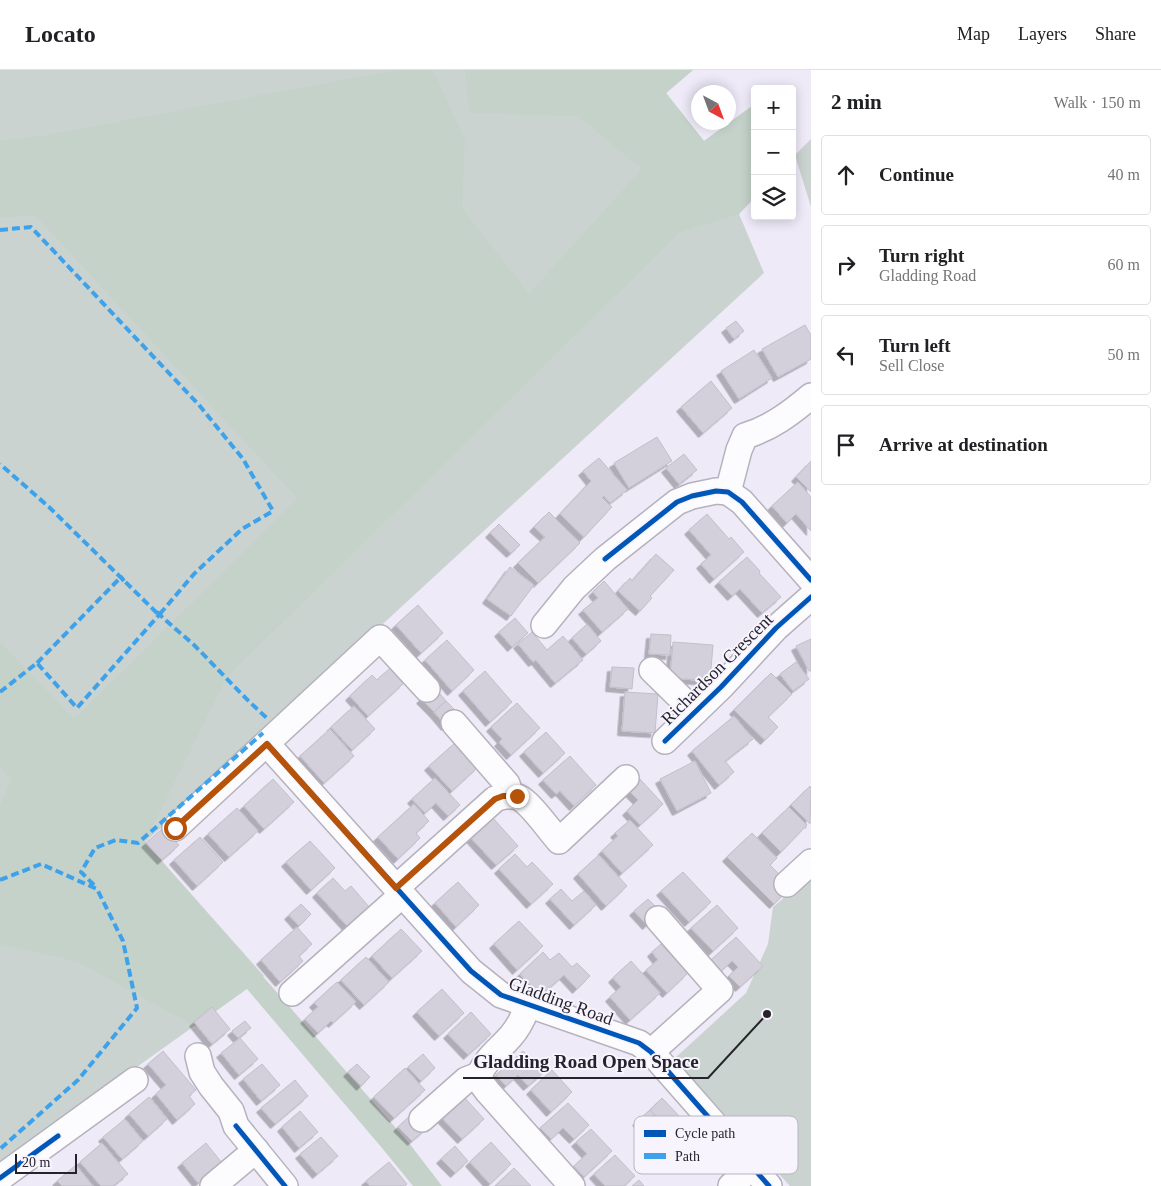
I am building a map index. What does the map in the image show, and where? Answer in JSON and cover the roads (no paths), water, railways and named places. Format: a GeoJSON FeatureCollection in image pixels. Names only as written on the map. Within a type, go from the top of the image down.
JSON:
{"type":"FeatureCollection","features":[{"type":"Feature","properties":{"kind":"street"},"geometry":{"type":"LineString","coordinates":[[544,625],[574,588],[605,559],[677,502],[704,493],[728,492],[739,450],[745,436],[763,431],[811,396]]}},
{"type":"Feature","properties":{"kind":"street","name":"Richardson Crescent"},"geometry":{"type":"LineString","coordinates":[[665,741],[776,628],[811,583],[742,502],[728,492]]}},
{"type":"Feature","properties":{"kind":"street"},"geometry":{"type":"LineString","coordinates":[[175,828],[380,638],[427,689]]}},
{"type":"Feature","properties":{"kind":"street"},"geometry":{"type":"LineString","coordinates":[[652,670],[694,712]]}},
{"type":"Feature","properties":{"kind":"street"},"geometry":{"type":"LineString","coordinates":[[454,723],[507,784],[510,796]]}},
{"type":"Feature","properties":{"kind":"street","name":"Gladding Road"},"geometry":{"type":"LineString","coordinates":[[267,744],[399,892],[484,983],[502,996],[639,1043],[651,1052],[707,1116]]}},
{"type":"Feature","properties":{"kind":"street"},"geometry":{"type":"LineString","coordinates":[[292,993],[495,799],[503,796],[517,796],[524,801],[558,841],[626,778]]}},
{"type":"Feature","properties":{"kind":"street"},"geometry":{"type":"LineString","coordinates":[[787,884],[811,862]]}},
{"type":"Feature","properties":{"kind":"street"},"geometry":{"type":"LineString","coordinates":[[651,1052],[720,990],[658,920]]}},
{"type":"Feature","properties":{"kind":"street"},"geometry":{"type":"LineString","coordinates":[[422,1119],[466,1080],[479,1075],[489,1058],[511,1036],[523,1019],[528,1006]]}},
{"type":"Feature","properties":{"kind":"street"},"geometry":{"type":"LineString","coordinates":[[198,1056],[202,1072],[210,1086],[231,1111],[236,1126],[285,1186]]}},
{"type":"Feature","properties":{"kind":"street"},"geometry":{"type":"LineString","coordinates":[[479,1075],[482,1084],[488,1092],[572,1185]]}},
{"type":"Feature","properties":{"kind":"street"},"geometry":{"type":"LineString","coordinates":[[0,1178],[135,1080]]}},
{"type":"Feature","properties":{"kind":"street"},"geometry":{"type":"LineString","coordinates":[[216,1183],[256,1150]]}},
{"type":"Feature","properties":{"kind":"street"},"geometry":{"type":"LineString","coordinates":[[731,1186],[744,1174]]}},
{"type":"Feature","properties":{"kind":"street","name":"Gladding Road"},"geometry":{"type":"LineString","coordinates":[[758,1174],[769,1186]]}},
{"type":"Feature","properties":{"kind":"place","name":"Gladding Road Open Space"},"geometry":{"type":"Point","coordinates":[767,1014]}}]}
